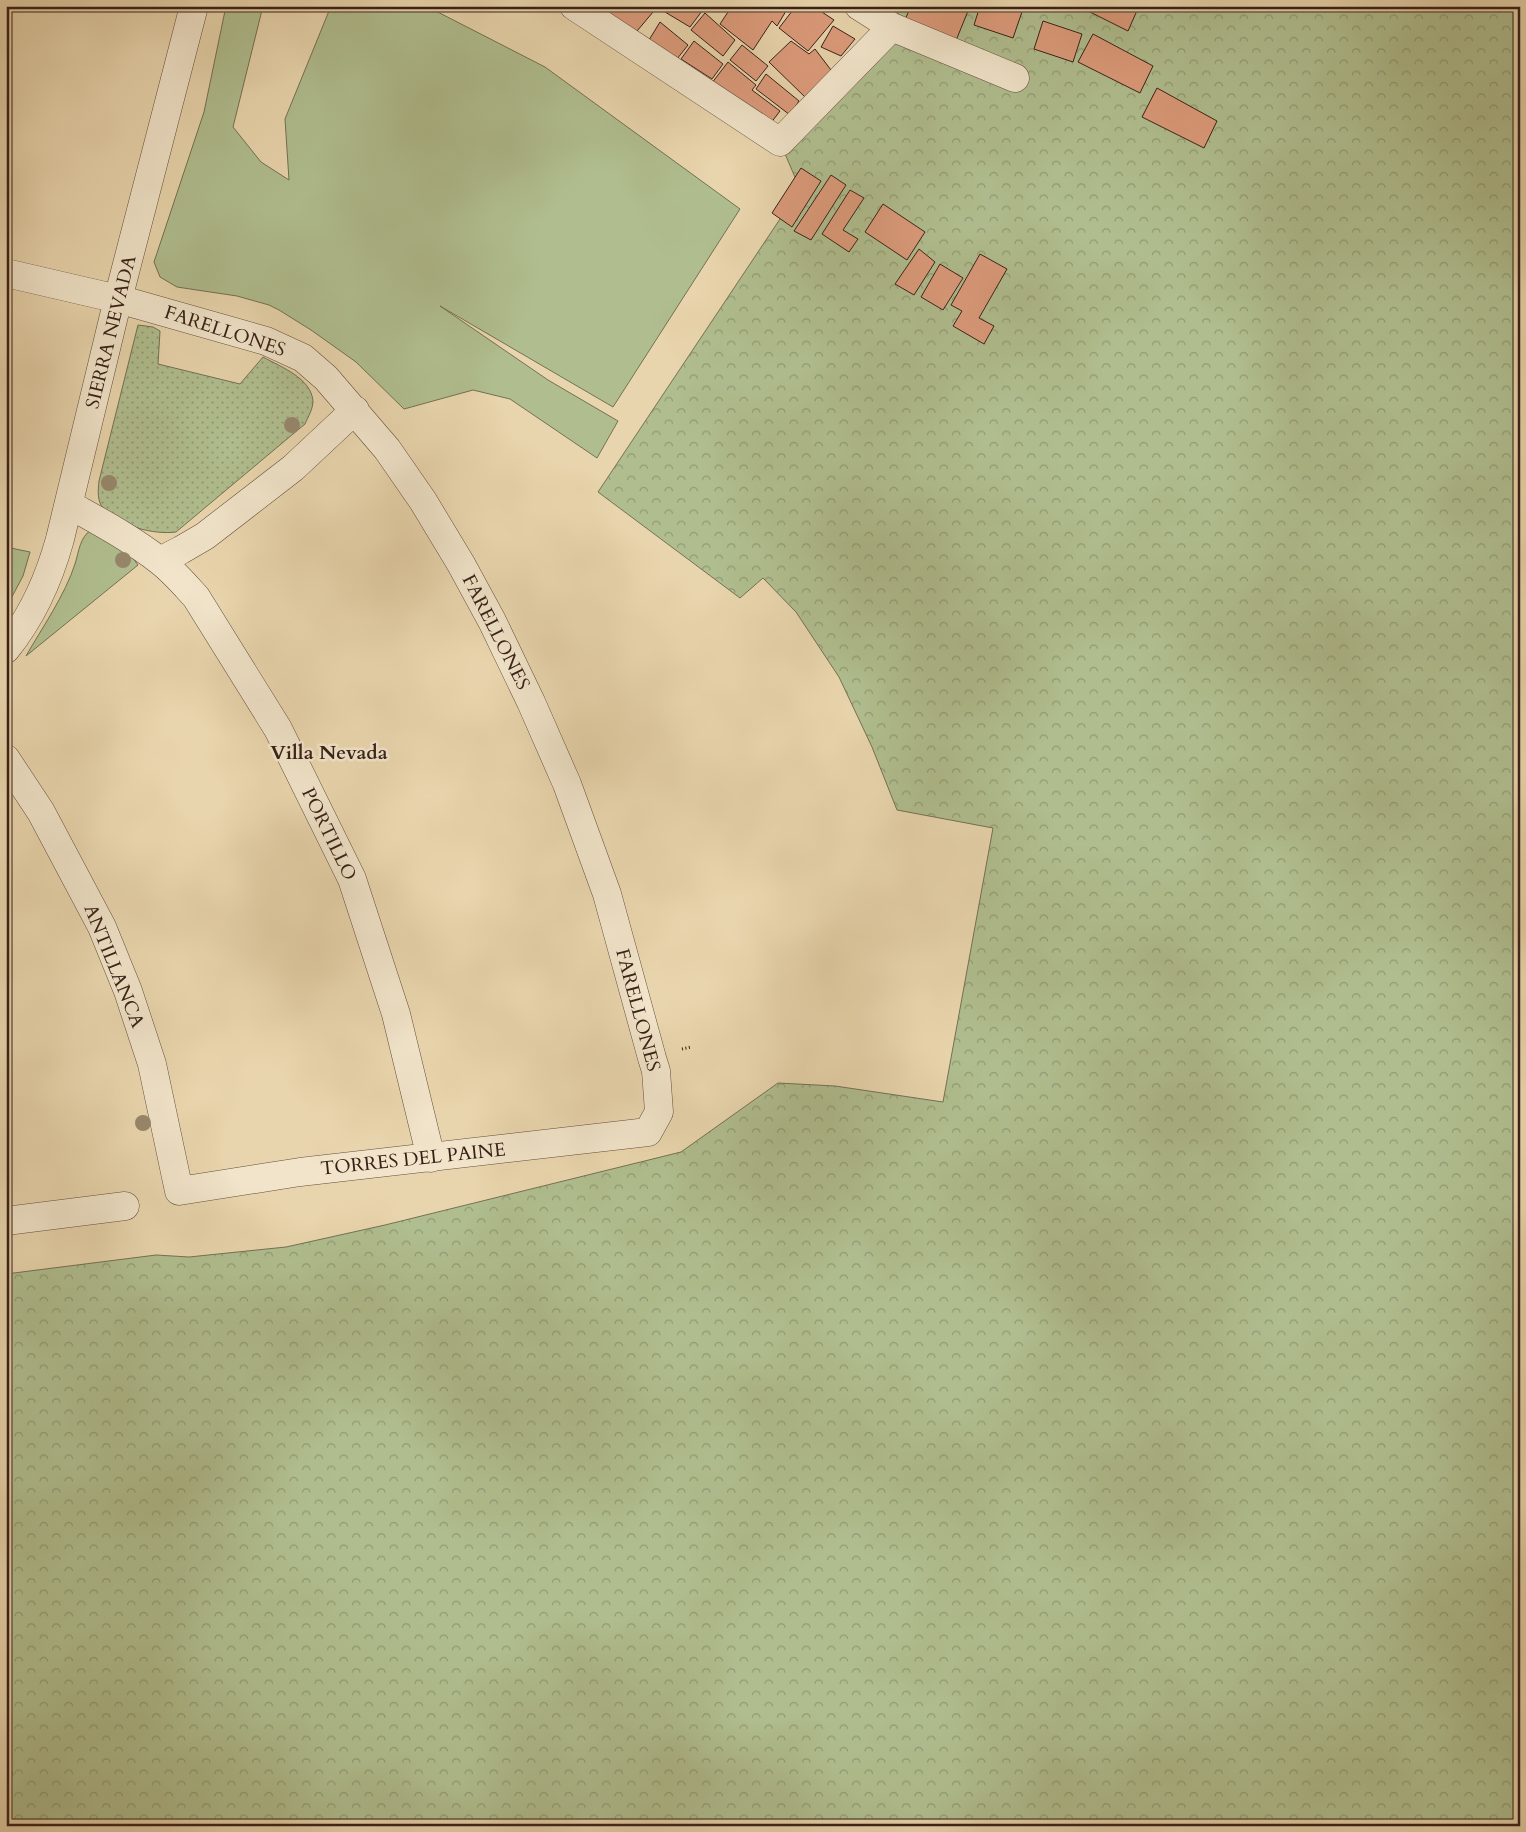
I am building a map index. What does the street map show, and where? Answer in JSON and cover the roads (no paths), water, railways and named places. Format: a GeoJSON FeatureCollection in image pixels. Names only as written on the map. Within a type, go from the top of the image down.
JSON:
{"type":"FeatureCollection","features":[{"type":"Feature","properties":{"kind":"street","name":"SIERRA NEVADA"},"geometry":{"type":"LineString","coordinates":[[6,650],[27,620],[39,597],[51,569],[70,505],[118,299],[194,6]]}},
{"type":"Feature","properties":{"kind":"street"},"geometry":{"type":"LineString","coordinates":[[574,6],[780,142],[892,27]]}},
{"type":"Feature","properties":{"kind":"street"},"geometry":{"type":"LineString","coordinates":[[859,6],[892,27],[1016,78]]}},
{"type":"Feature","properties":{"kind":"street","name":"FARELLONES"},"geometry":{"type":"LineString","coordinates":[[6,273],[118,299],[282,347],[303,358],[326,378],[387,449],[418,494],[492,621],[531,702],[567,784],[607,894],[656,1071],[659,1112],[648,1132]]}},
{"type":"Feature","properties":{"kind":"street"},"geometry":{"type":"LineString","coordinates":[[160,560],[205,536],[293,468],[355,410]]}},
{"type":"Feature","properties":{"kind":"street","name":"PORTILLO"},"geometry":{"type":"LineString","coordinates":[[70,505],[125,536],[160,560],[196,597],[278,730],[352,879],[396,1014],[431,1158]]}},
{"type":"Feature","properties":{"kind":"street","name":"ANTILLANCA"},"geometry":{"type":"LineString","coordinates":[[6,759],[41,812],[102,928],[128,991],[152,1064],[179,1191]]}},
{"type":"Feature","properties":{"kind":"street","name":"TORRES DEL PAINE"},"geometry":{"type":"LineString","coordinates":[[179,1191],[300,1172],[648,1132]]}},
{"type":"Feature","properties":{"kind":"street"},"geometry":{"type":"LineString","coordinates":[[6,1221],[125,1206]]}},
{"type":"Feature","properties":{"kind":"district","name":"Villa Nevada"},"geometry":{"type":"Point","coordinates":[329,752]}}]}
